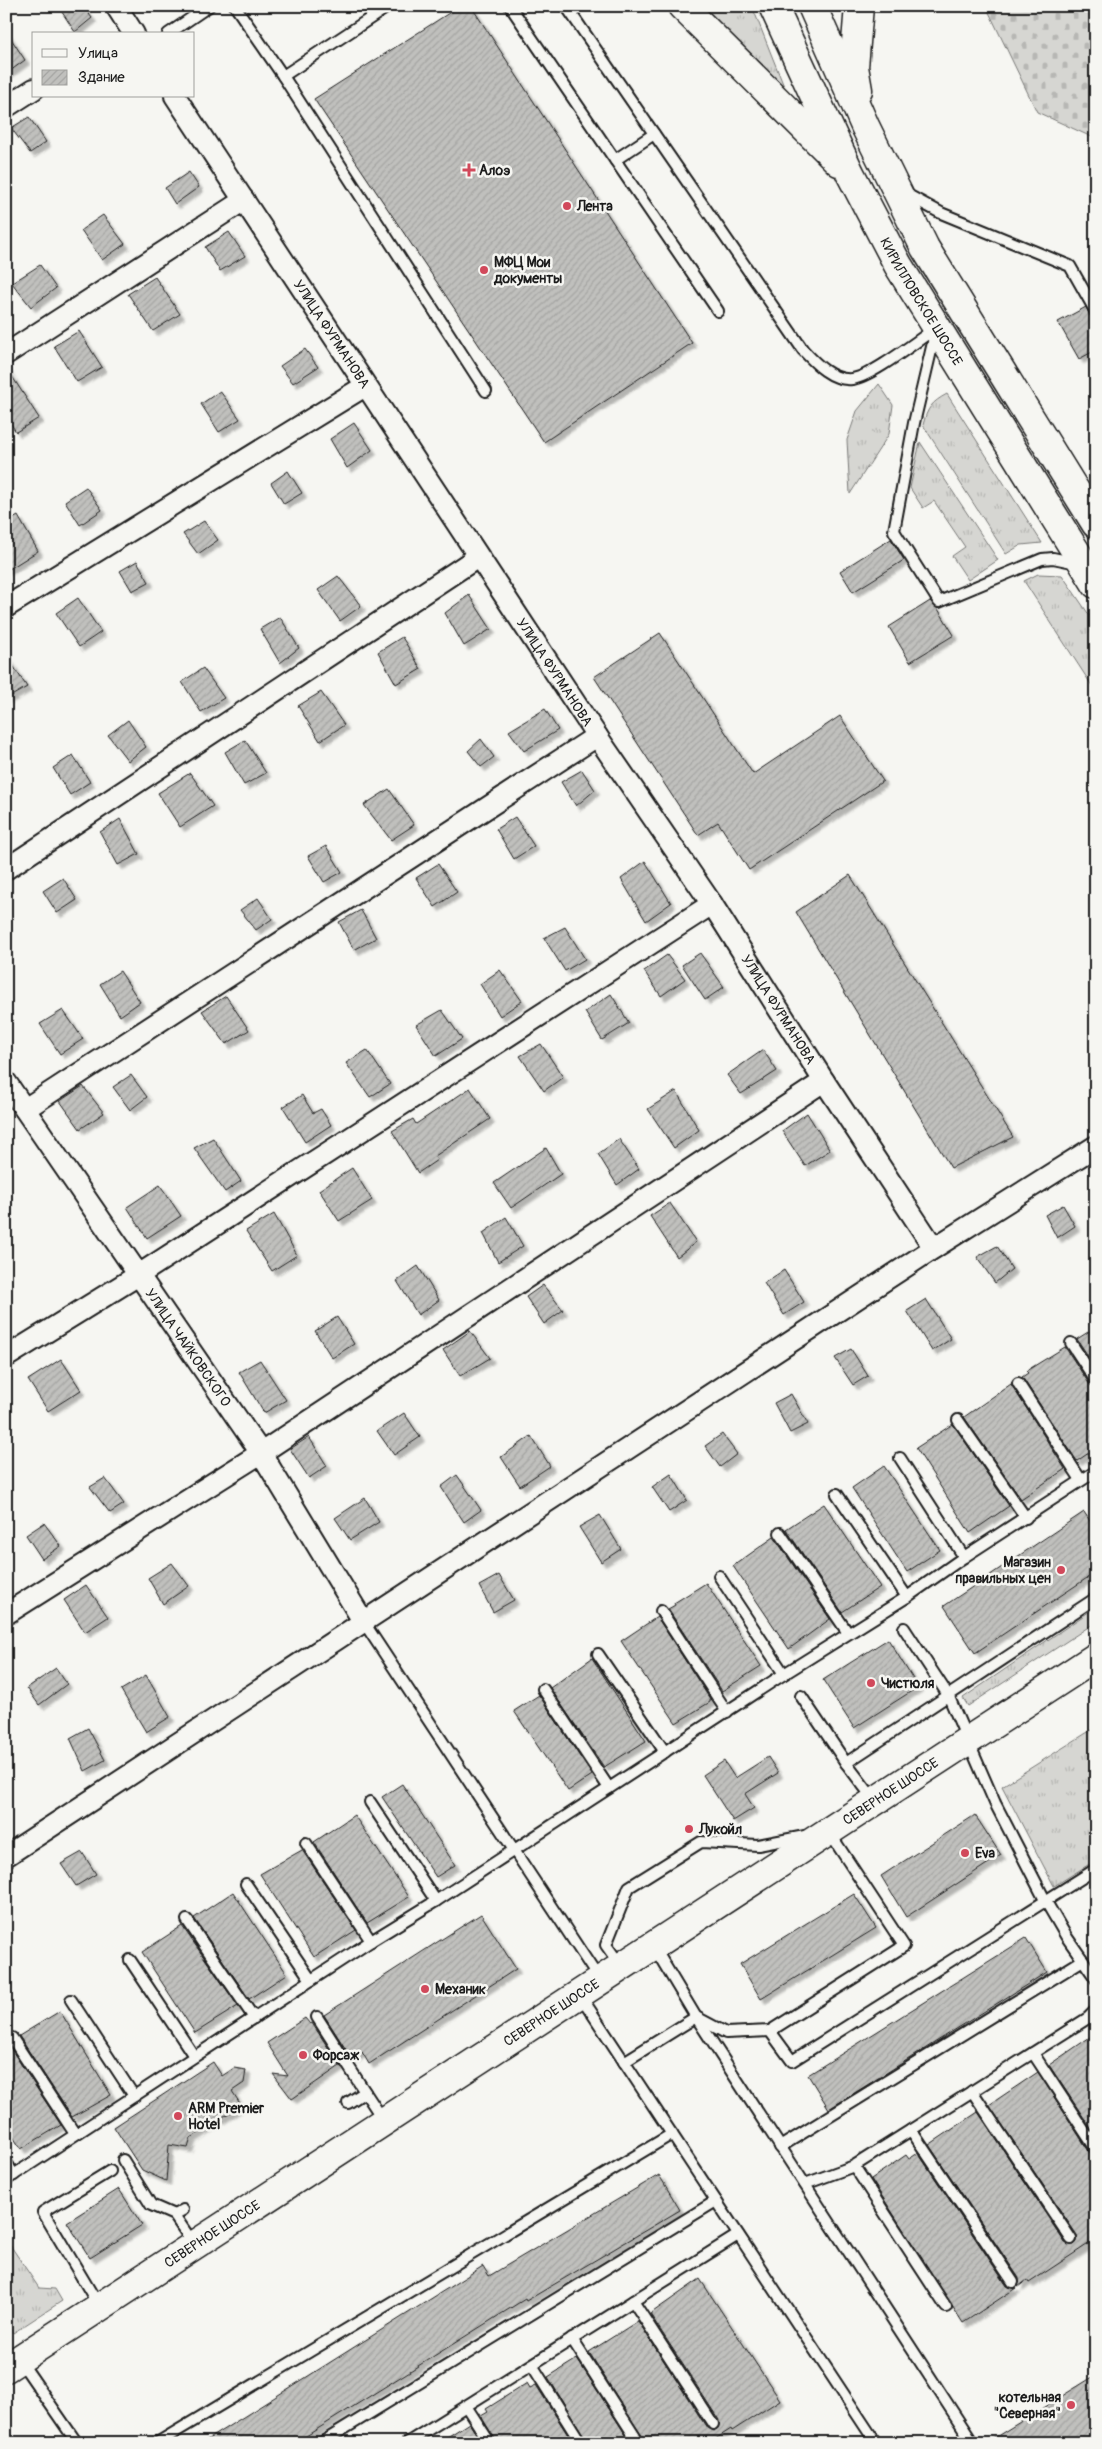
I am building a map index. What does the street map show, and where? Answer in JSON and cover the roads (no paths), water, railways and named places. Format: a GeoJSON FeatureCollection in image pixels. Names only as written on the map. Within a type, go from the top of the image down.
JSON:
{"type":"FeatureCollection","features":[{"type":"Feature","properties":{"kind":"main road"},"geometry":{"type":"LineString","coordinates":[[682,6],[850,173]]}},
{"type":"Feature","properties":{"kind":"main road","name":"КИРИЛЛОВСКОЕ ШОССЕ"},"geometry":{"type":"LineString","coordinates":[[773,6],[850,173],[898,265],[1089,574]]}},
{"type":"Feature","properties":{"kind":"main road"},"geometry":{"type":"LineString","coordinates":[[812,6],[865,126],[925,248],[1096,524]]}},
{"type":"Feature","properties":{"kind":"main road"},"geometry":{"type":"LineString","coordinates":[[859,6],[854,67],[865,126]]}},
{"type":"Feature","properties":{"kind":"main road","name":"СЕВЕРНОЕ ШОССЕ"},"geometry":{"type":"LineString","coordinates":[[13,2363],[1096,1657]]}},
{"type":"Feature","properties":{"kind":"street"},"geometry":{"type":"LineString","coordinates":[[116,6],[129,32]]}},
{"type":"Feature","properties":{"kind":"street"},"geometry":{"type":"LineString","coordinates":[[6,107],[32,90]]}},
{"type":"Feature","properties":{"kind":"street","name":"УЛИЦА ФУРМАНОВА"},"geometry":{"type":"LineString","coordinates":[[176,98],[596,736],[712,904],[824,1081],[934,1248]]}},
{"type":"Feature","properties":{"kind":"street"},"geometry":{"type":"LineString","coordinates":[[6,354],[244,200]]}},
{"type":"Feature","properties":{"kind":"street"},"geometry":{"type":"LineString","coordinates":[[6,607],[365,386]]}},
{"type":"Feature","properties":{"kind":"street"},"geometry":{"type":"LineString","coordinates":[[6,869],[478,558]]}},
{"type":"Feature","properties":{"kind":"street"},"geometry":{"type":"LineString","coordinates":[[25,1108],[596,736]]}},
{"type":"Feature","properties":{"kind":"street"},"geometry":{"type":"LineString","coordinates":[[6,1357],[137,1276],[712,904]]}},
{"type":"Feature","properties":{"kind":"street"},"geometry":{"type":"LineString","coordinates":[[6,1614],[261,1453],[824,1081]]}},
{"type":"Feature","properties":{"kind":"street","name":"УЛИЦА ЧАЙКОВСКОГО"},"geometry":{"type":"LineString","coordinates":[[6,1082],[137,1276],[261,1453],[363,1621]]}},
{"type":"Feature","properties":{"kind":"street"},"geometry":{"type":"LineString","coordinates":[[6,1856],[934,1248],[1096,1146]]}},
{"type":"Feature","properties":{"kind":"lane"},"geometry":{"type":"LineString","coordinates":[[171,32],[208,6]]}},
{"type":"Feature","properties":{"kind":"lane"},"geometry":{"type":"LineString","coordinates":[[235,6],[283,76],[486,390]]}},
{"type":"Feature","properties":{"kind":"lane"},"geometry":{"type":"LineString","coordinates":[[283,76],[389,6]]}},
{"type":"Feature","properties":{"kind":"lane"},"geometry":{"type":"LineString","coordinates":[[510,6],[718,311]]}},
{"type":"Feature","properties":{"kind":"lane"},"geometry":{"type":"LineString","coordinates":[[566,6],[803,350],[819,367],[834,375],[852,379],[868,374],[937,328]]}},
{"type":"Feature","properties":{"kind":"lane"},"geometry":{"type":"LineString","coordinates":[[615,160],[654,134]]}},
{"type":"Feature","properties":{"kind":"lane"},"geometry":{"type":"LineString","coordinates":[[895,188],[941,213],[1070,266],[1096,312]]}},
{"type":"Feature","properties":{"kind":"lane"},"geometry":{"type":"LineString","coordinates":[[937,328],[914,423],[894,531],[939,602],[1042,559],[1053,558],[1089,574]]}},
{"type":"Feature","properties":{"kind":"lane"},"geometry":{"type":"LineString","coordinates":[[1071,1343],[1096,1381]]}},
{"type":"Feature","properties":{"kind":"lane"},"geometry":{"type":"LineString","coordinates":[[1018,1383],[1081,1480]]}},
{"type":"Feature","properties":{"kind":"lane"},"geometry":{"type":"LineString","coordinates":[[958,1420],[1026,1518]]}},
{"type":"Feature","properties":{"kind":"lane"},"geometry":{"type":"LineString","coordinates":[[900,1458],[964,1557]]}},
{"type":"Feature","properties":{"kind":"lane"},"geometry":{"type":"LineString","coordinates":[[6,2162],[10,2177],[371,1941],[436,1901],[784,1674],[907,1597],[964,1557],[1096,1471]]}},
{"type":"Feature","properties":{"kind":"lane"},"geometry":{"type":"LineString","coordinates":[[837,1494],[907,1597]]}},
{"type":"Feature","properties":{"kind":"lane"},"geometry":{"type":"LineString","coordinates":[[780,1533],[848,1633]]}},
{"type":"Feature","properties":{"kind":"lane"},"geometry":{"type":"LineString","coordinates":[[719,1576],[784,1674]]}},
{"type":"Feature","properties":{"kind":"lane"},"geometry":{"type":"LineString","coordinates":[[846,1763],[1096,1598]]}},
{"type":"Feature","properties":{"kind":"lane"},"geometry":{"type":"LineString","coordinates":[[661,1611],[727,1712]]}},
{"type":"Feature","properties":{"kind":"lane"},"geometry":{"type":"LineString","coordinates":[[363,1621],[600,1981],[624,2062],[876,2443]]}},
{"type":"Feature","properties":{"kind":"lane"},"geometry":{"type":"LineString","coordinates":[[904,1628],[948,1695],[995,1802],[1045,1900],[1066,1936],[1096,1978]]}},
{"type":"Feature","properties":{"kind":"lane"},"geometry":{"type":"LineString","coordinates":[[598,1654],[665,1752]]}},
{"type":"Feature","properties":{"kind":"lane"},"geometry":{"type":"LineString","coordinates":[[543,1689],[609,1788]]}},
{"type":"Feature","properties":{"kind":"lane"},"geometry":{"type":"LineString","coordinates":[[801,1696],[875,1802]]}},
{"type":"Feature","properties":{"kind":"lane"},"geometry":{"type":"LineString","coordinates":[[370,1802],[436,1901]]}},
{"type":"Feature","properties":{"kind":"lane"},"geometry":{"type":"LineString","coordinates":[[600,1981],[606,1945],[629,1887],[701,1842],[758,1845],[830,1831],[904,1946],[770,2031],[726,2033],[696,2016]]}},
{"type":"Feature","properties":{"kind":"lane"},"geometry":{"type":"LineString","coordinates":[[306,1843],[371,1941]]}},
{"type":"Feature","properties":{"kind":"lane"},"geometry":{"type":"LineString","coordinates":[[770,2031],[792,2061],[1096,1869]]}},
{"type":"Feature","properties":{"kind":"lane"},"geometry":{"type":"LineString","coordinates":[[246,1884],[311,1980]]}},
{"type":"Feature","properties":{"kind":"lane"},"geometry":{"type":"LineString","coordinates":[[187,1920],[254,2018]]}},
{"type":"Feature","properties":{"kind":"lane"},"geometry":{"type":"LineString","coordinates":[[654,1946],[696,2016],[780,2147],[974,2443]]}},
{"type":"Feature","properties":{"kind":"lane"},"geometry":{"type":"LineString","coordinates":[[130,1960],[194,2056]]}},
{"type":"Feature","properties":{"kind":"lane"},"geometry":{"type":"LineString","coordinates":[[780,2147],[1083,1960]]}},
{"type":"Feature","properties":{"kind":"lane"},"geometry":{"type":"LineString","coordinates":[[71,2000],[134,2096]]}},
{"type":"Feature","properties":{"kind":"lane"},"geometry":{"type":"LineString","coordinates":[[805,2184],[854,2166],[1088,2018],[1096,2010]]}},
{"type":"Feature","properties":{"kind":"lane"},"geometry":{"type":"LineString","coordinates":[[624,2062],[696,2016]]}},
{"type":"Feature","properties":{"kind":"lane"},"geometry":{"type":"LineString","coordinates":[[316,2018],[385,2121]]}},
{"type":"Feature","properties":{"kind":"lane"},"geometry":{"type":"LineString","coordinates":[[12,2038],[75,2134]]}},
{"type":"Feature","properties":{"kind":"lane"},"geometry":{"type":"LineString","coordinates":[[1033,2053],[1096,2149]]}},
{"type":"Feature","properties":{"kind":"lane"},"geometry":{"type":"LineString","coordinates":[[972,2091],[1071,2239]]}},
{"type":"Feature","properties":{"kind":"lane"},"geometry":{"type":"LineString","coordinates":[[348,2103],[365,2092]]}},
{"type":"Feature","properties":{"kind":"lane"},"geometry":{"type":"LineString","coordinates":[[911,2130],[1013,2282]]}},
{"type":"Feature","properties":{"kind":"lane"},"geometry":{"type":"LineString","coordinates":[[157,2443],[672,2134]]}},
{"type":"Feature","properties":{"kind":"lane"},"geometry":{"type":"LineString","coordinates":[[123,2160],[152,2205],[179,2212],[194,2245]]}},
{"type":"Feature","properties":{"kind":"lane"},"geometry":{"type":"LineString","coordinates":[[854,2166],[946,2307]]}},
{"type":"Feature","properties":{"kind":"lane"},"geometry":{"type":"LineString","coordinates":[[100,2306],[43,2212],[110,2171]]}},
{"type":"Feature","properties":{"kind":"lane"},"geometry":{"type":"LineString","coordinates":[[321,2443],[716,2201]]}},
{"type":"Feature","properties":{"kind":"lane"},"geometry":{"type":"LineString","coordinates":[[410,2442],[738,2235]]}},
{"type":"Feature","properties":{"kind":"lane"},"geometry":{"type":"LineString","coordinates":[[632,2302],[713,2424]]}},
{"type":"Feature","properties":{"kind":"lane"},"geometry":{"type":"LineString","coordinates":[[572,2339],[639,2443]]}},
{"type":"Feature","properties":{"kind":"lane"},"geometry":{"type":"LineString","coordinates":[[13,2363],[77,2443]]}},
{"type":"Feature","properties":{"kind":"lane"},"geometry":{"type":"LineString","coordinates":[[532,2365],[581,2443]]}},
{"type":"Feature","properties":{"kind":"lane"},"geometry":{"type":"LineString","coordinates":[[466,2406],[490,2443]]}},
{"type":"Feature","properties":{"kind":"place","name":"Алоэ"},"geometry":{"type":"Point","coordinates":[469,170]}},
{"type":"Feature","properties":{"kind":"place","name":"Лента"},"geometry":{"type":"Point","coordinates":[567,206]}},
{"type":"Feature","properties":{"kind":"place","name":"МФЦ Мои документы"},"geometry":{"type":"Point","coordinates":[484,270]}},
{"type":"Feature","properties":{"kind":"place","name":"Магазин правильных цен"},"geometry":{"type":"Point","coordinates":[1061,1570]}},
{"type":"Feature","properties":{"kind":"place","name":"Чистюля"},"geometry":{"type":"Point","coordinates":[871,1683]}},
{"type":"Feature","properties":{"kind":"place","name":"Лукойл"},"geometry":{"type":"Point","coordinates":[689,1829]}},
{"type":"Feature","properties":{"kind":"place","name":"Eva"},"geometry":{"type":"Point","coordinates":[965,1853]}},
{"type":"Feature","properties":{"kind":"place","name":"Механик"},"geometry":{"type":"Point","coordinates":[425,1989]}},
{"type":"Feature","properties":{"kind":"place","name":"Форсаж"},"geometry":{"type":"Point","coordinates":[303,2055]}},
{"type":"Feature","properties":{"kind":"place","name":"ARM Premier Hotel"},"geometry":{"type":"Point","coordinates":[178,2116]}},
{"type":"Feature","properties":{"kind":"place","name":"котельная \"Северная\""},"geometry":{"type":"Point","coordinates":[1071,2405]}}]}
